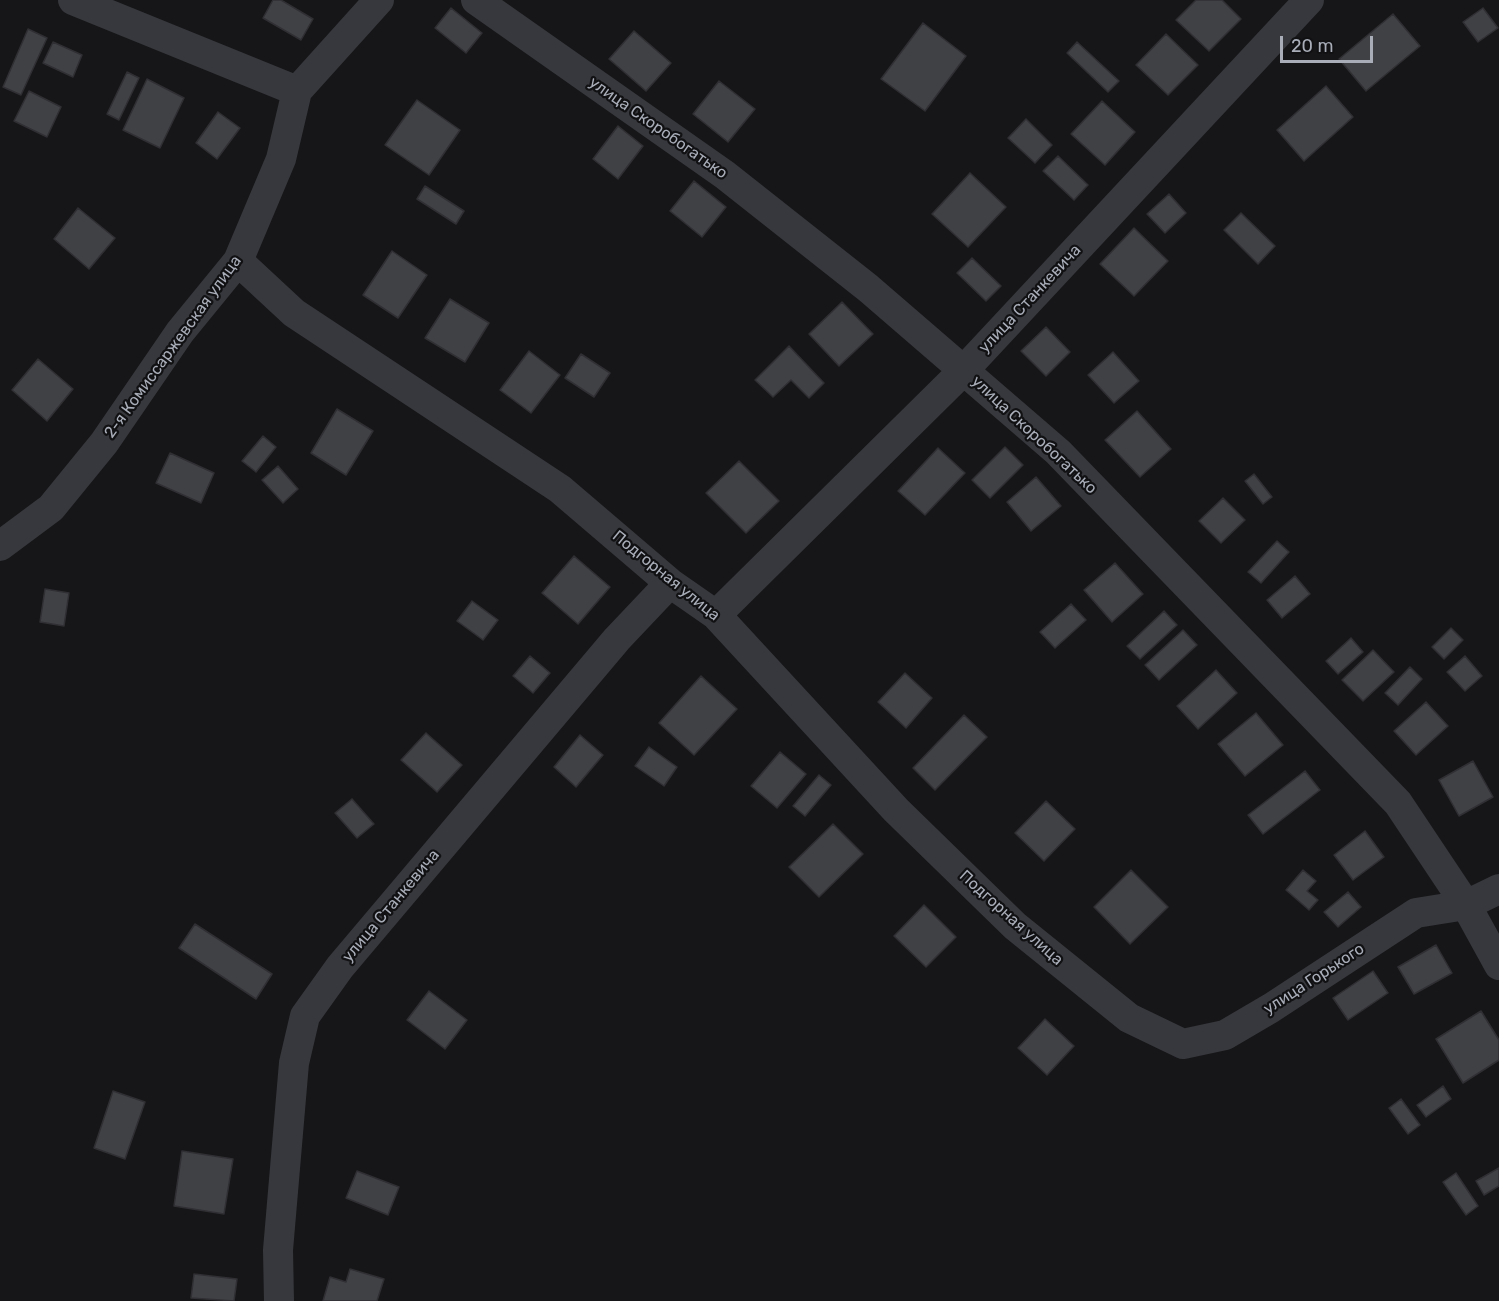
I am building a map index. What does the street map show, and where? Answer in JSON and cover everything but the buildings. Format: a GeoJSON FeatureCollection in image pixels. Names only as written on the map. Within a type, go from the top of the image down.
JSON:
{"type":"FeatureCollection","features":[{"type":"Feature","properties":{"kind":"street"},"geometry":{"type":"LineString","coordinates":[[74,0],[297,91]]}},
{"type":"Feature","properties":{"kind":"street","name":"2-я Комиссаржевская улица"},"geometry":{"type":"LineString","coordinates":[[0,546],[51,508],[104,443],[180,332],[238,261],[281,159],[297,91],[379,0]]}},
{"type":"Feature","properties":{"kind":"street","name":"улица Скоробогатько"},"geometry":{"type":"LineString","coordinates":[[476,0],[725,175],[868,288],[1058,452],[1398,803],[1466,905],[1499,965]]}},
{"type":"Feature","properties":{"kind":"street","name":"улица Станкевича"},"geometry":{"type":"LineString","coordinates":[[716,615],[964,370],[1309,0]]}},
{"type":"Feature","properties":{"kind":"street","name":"Подгорная улица"},"geometry":{"type":"LineString","coordinates":[[238,261],[294,313],[560,489],[670,583],[716,615],[896,810],[1015,926],[1129,1018]]}},
{"type":"Feature","properties":{"kind":"street","name":"улица Станкевича"},"geometry":{"type":"LineString","coordinates":[[279,1301],[278,1250],[294,1063],[305,1016],[363,939],[617,639],[670,583]]}},
{"type":"Feature","properties":{"kind":"street","name":"улица Горького"},"geometry":{"type":"LineString","coordinates":[[1129,1018],[1183,1044],[1225,1035],[1271,1008],[1416,913],[1466,905],[1499,889]]}}]}
